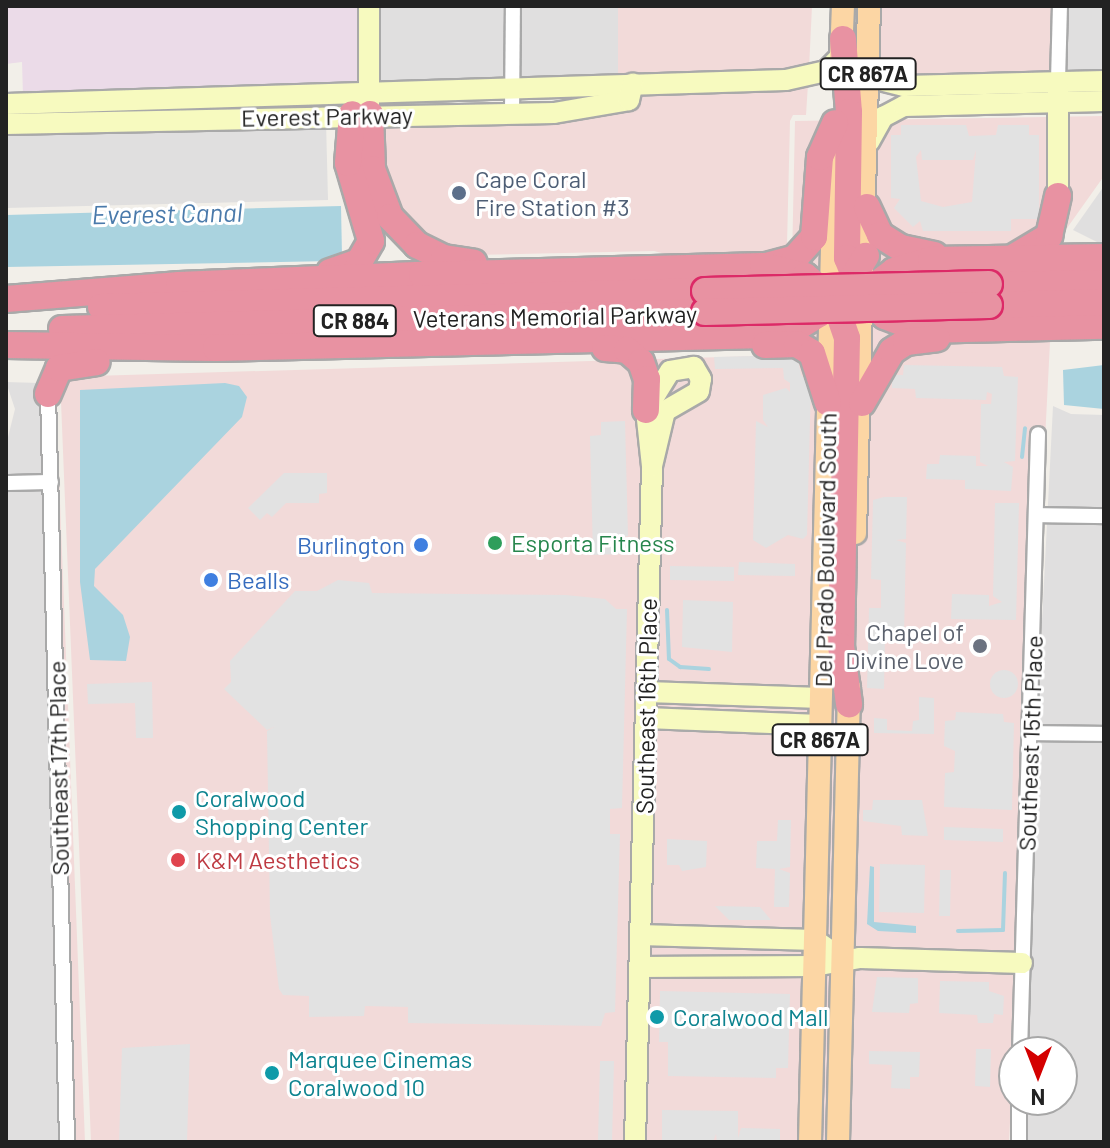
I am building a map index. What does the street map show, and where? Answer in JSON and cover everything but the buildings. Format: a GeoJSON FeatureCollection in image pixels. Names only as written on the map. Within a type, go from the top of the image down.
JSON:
{"type":"FeatureCollection","features":[{"type":"Feature","properties":{"kind":"highway"},"geometry":{"type":"LineString","coordinates":[[842,47],[849,112],[847,258],[861,292],[885,316],[922,330],[1104,326]]}},
{"type":"Feature","properties":{"kind":"highway"},"geometry":{"type":"LineString","coordinates":[[363,107],[372,169],[383,207],[407,237],[431,252],[470,263],[654,259],[692,268]]}},
{"type":"Feature","properties":{"kind":"highway"},"geometry":{"type":"LineString","coordinates":[[6,299],[228,282],[351,268],[366,256],[370,231],[348,163],[363,107]]}},
{"type":"Feature","properties":{"kind":"highway"},"geometry":{"type":"LineString","coordinates":[[763,266],[795,258],[814,237],[820,157],[835,123]]}},
{"type":"Feature","properties":{"kind":"highway"},"geometry":{"type":"LineString","coordinates":[[1058,196],[1067,235],[1104,254]]}},
{"type":"Feature","properties":{"kind":"highway"},"geometry":{"type":"LineString","coordinates":[[1013,257],[1049,236],[1058,196]]}},
{"type":"Feature","properties":{"kind":"highway"},"geometry":{"type":"LineString","coordinates":[[867,207],[876,232],[901,248],[958,258]]}},
{"type":"Feature","properties":{"kind":"highway"},"geometry":{"type":"LineString","coordinates":[[639,338],[707,313],[789,331],[834,311],[909,265],[958,258],[1104,254]]}},
{"type":"Feature","properties":{"kind":"highway"},"geometry":{"type":"LineString","coordinates":[[861,292],[866,256]]}},
{"type":"Feature","properties":{"kind":"highway"},"geometry":{"type":"LineString","coordinates":[[986,258],[942,276],[934,293],[936,309],[946,321],[1007,328]]}},
{"type":"Feature","properties":{"kind":"highway"},"geometry":{"type":"LineString","coordinates":[[228,282],[763,266],[799,273],[834,311],[848,351],[841,646],[849,704]]}},
{"type":"Feature","properties":{"kind":"highway"},"geometry":{"type":"LineString","coordinates":[[707,313],[745,328],[756,308],[750,279],[720,267]]}},
{"type":"Feature","properties":{"kind":"highway","name":"Veterans Memorial Parkway"},"geometry":{"type":"LineString","coordinates":[[6,330],[707,313],[989,294],[1104,281]]}},
{"type":"Feature","properties":{"kind":"highway","name":"Veterans Memorial Parkway"},"geometry":{"type":"LineString","coordinates":[[989,294],[1104,302]]}},
{"type":"Feature","properties":{"kind":"highway","name":"Veterans Memorial Parkway"},"geometry":{"type":"LineString","coordinates":[[6,308],[707,313]]}},
{"type":"Feature","properties":{"kind":"highway"},"geometry":{"type":"LineString","coordinates":[[862,403],[882,363],[906,342],[1007,328]]}},
{"type":"Feature","properties":{"kind":"highway"},"geometry":{"type":"LineString","coordinates":[[6,345],[371,345],[639,338],[677,346],[803,346],[820,367],[828,403]]}},
{"type":"Feature","properties":{"kind":"highway"},"geometry":{"type":"LineString","coordinates":[[478,342],[531,351],[627,350],[646,372],[646,410]]}},
{"type":"Feature","properties":{"kind":"highway"},"geometry":{"type":"LineString","coordinates":[[48,394],[54,372],[73,363],[258,358],[371,345]]}},
{"type":"Feature","properties":{"kind":"highway"},"geometry":{"type":"LineString","coordinates":[[6,354],[36,365],[48,394]]}},
{"type":"Feature","properties":{"kind":"main road","name":"Del Prado Boulevard South"},"geometry":{"type":"LineString","coordinates":[[810,1142],[828,403],[834,311],[835,123],[843,6]]}},
{"type":"Feature","properties":{"kind":"main road","name":"CR 867A"},"geometry":{"type":"LineString","coordinates":[[866,256],[869,6]]}},
{"type":"Feature","properties":{"kind":"main road","name":"Del Prado Boulevard South"},"geometry":{"type":"LineString","coordinates":[[838,1142],[849,704],[862,403],[861,292]]}},
{"type":"Feature","properties":{"kind":"street"},"geometry":{"type":"LineString","coordinates":[[363,107],[369,6]]}},
{"type":"Feature","properties":{"kind":"street"},"geometry":{"type":"LineString","coordinates":[[512,113],[513,6]]}},
{"type":"Feature","properties":{"kind":"street"},"geometry":{"type":"LineString","coordinates":[[1058,196],[1060,6]]}},
{"type":"Feature","properties":{"kind":"street","name":"Everest Parkway"},"geometry":{"type":"LineString","coordinates":[[363,107],[512,89],[800,78],[826,71],[842,47]]}},
{"type":"Feature","properties":{"kind":"street"},"geometry":{"type":"LineString","coordinates":[[868,77],[904,86],[1058,91],[1104,101]]}},
{"type":"Feature","properties":{"kind":"street"},"geometry":{"type":"LineString","coordinates":[[869,142],[883,117],[904,106],[1058,91],[1104,81]]}},
{"type":"Feature","properties":{"kind":"street","name":"Everest Parkway"},"geometry":{"type":"LineString","coordinates":[[7,114],[363,107],[554,113],[629,100],[633,83]]}},
{"type":"Feature","properties":{"kind":"street","name":"Southeast 16th Place"},"geometry":{"type":"LineString","coordinates":[[635,1142],[652,466],[660,419],[670,406],[695,396],[701,385],[698,371],[688,365],[670,371],[646,410]]}},
{"type":"Feature","properties":{"kind":"street","name":"Southeast 17th Place"},"geometry":{"type":"LineString","coordinates":[[48,394],[67,1142]]}},
{"type":"Feature","properties":{"kind":"street"},"geometry":{"type":"LineString","coordinates":[[646,410],[652,466]]}},
{"type":"Feature","properties":{"kind":"street","name":"Southeast 15th Place"},"geometry":{"type":"LineString","coordinates":[[1020,1036],[1038,434]]}},
{"type":"Feature","properties":{"kind":"street"},"geometry":{"type":"LineString","coordinates":[[6,483],[51,482]]}},
{"type":"Feature","properties":{"kind":"street"},"geometry":{"type":"LineString","coordinates":[[1037,515],[1104,516]]}},
{"type":"Feature","properties":{"kind":"street"},"geometry":{"type":"LineString","coordinates":[[647,692],[821,698]]}},
{"type":"Feature","properties":{"kind":"street"},"geometry":{"type":"LineString","coordinates":[[646,718],[820,725]]}},
{"type":"Feature","properties":{"kind":"street"},"geometry":{"type":"LineString","coordinates":[[1031,733],[1104,734]]}},
{"type":"Feature","properties":{"kind":"street"},"geometry":{"type":"LineString","coordinates":[[640,935],[815,940],[842,959]]}},
{"type":"Feature","properties":{"kind":"street"},"geometry":{"type":"LineString","coordinates":[[639,967],[814,966],[842,959],[1022,963]]}},
{"type":"Feature","properties":{"kind":"street"},"geometry":{"type":"LineString","coordinates":[[1019,1116],[1019,1142]]}},
{"type":"Feature","properties":{"kind":"shaded area"},"geometry":{"type":"Polygon","coordinates":[[[6,6],[362,6],[361,86],[23,96],[22,62],[6,64],[6,6]]]}},
{"type":"Feature","properties":{"kind":"shaded area"},"geometry":{"type":"Polygon","coordinates":[[[376,6],[618,6],[618,79],[376,86],[376,6]]]}},
{"type":"Feature","properties":{"kind":"shaded area"},"geometry":{"type":"Polygon","coordinates":[[[618,6],[812,6],[809,69],[618,79],[618,6]]]}},
{"type":"Feature","properties":{"kind":"shaded area"},"geometry":{"type":"Polygon","coordinates":[[[877,6],[1052,6],[1052,73],[904,78],[876,74],[877,6]]]}},
{"type":"Feature","properties":{"kind":"shaded area"},"geometry":{"type":"Polygon","coordinates":[[[1052,6],[1104,6],[1104,74],[1052,73],[1052,6]]]}},
{"type":"Feature","properties":{"kind":"shaded area"},"geometry":{"type":"Polygon","coordinates":[[[808,84],[806,115],[793,115],[790,121],[787,245],[769,257],[693,261],[654,251],[470,255],[420,239],[389,203],[377,122],[554,120],[640,90],[808,84]]]}},
{"type":"Feature","properties":{"kind":"shaded area"},"geometry":{"type":"Polygon","coordinates":[[[1104,116],[1104,176],[1055,245],[1014,1036],[998,1036],[998,1116],[1010,1116],[1009,1142],[91,1142],[60,377],[790,355],[795,121],[1104,116]]]}},
{"type":"Feature","properties":{"kind":"shaded area"},"geometry":{"type":"Polygon","coordinates":[[[326,122],[328,200],[6,208],[6,131],[326,122]]]}},
{"type":"Feature","properties":{"kind":"shaded area"},"geometry":{"type":"Polygon","coordinates":[[[901,125],[966,125],[969,136],[996,135],[998,125],[1029,125],[1029,135],[1039,135],[1039,219],[1011,219],[1011,231],[923,231],[920,221],[913,227],[894,208],[900,199],[891,198],[891,135],[901,135],[901,125]],[[921,150],[916,157],[921,201],[943,207],[972,202],[976,150],[973,160],[922,160],[921,150]]]}},
{"type":"Feature","properties":{"kind":"shaded area"},"geometry":{"type":"Polygon","coordinates":[[[1104,186],[1104,243],[1099,243],[1073,230],[1104,186]]]}},
{"type":"Feature","properties":{"kind":"shaded area"},"geometry":{"type":"Polygon","coordinates":[[[797,355],[801,375],[811,384],[807,535],[803,539],[788,535],[766,548],[753,540],[756,421],[768,427],[763,420],[763,395],[786,388],[790,392],[790,383],[784,379],[783,368],[715,369],[714,357],[797,355]]]}},
{"type":"Feature","properties":{"kind":"shaded area"},"geometry":{"type":"Polygon","coordinates":[[[904,365],[1002,367],[1004,376],[1018,377],[1015,461],[1004,462],[1013,467],[1011,491],[965,489],[965,480],[926,479],[927,464],[939,464],[940,455],[976,456],[976,466],[988,466],[980,462],[981,404],[991,404],[992,394],[987,392],[986,400],[916,398],[915,389],[892,388],[892,375],[903,375],[904,365]]]}},
{"type":"Feature","properties":{"kind":"shaded area"},"geometry":{"type":"Polygon","coordinates":[[[6,382],[39,383],[43,400],[60,1142],[6,1142],[6,445],[15,409],[6,382]]]}},
{"type":"Feature","properties":{"kind":"shaded area"},"geometry":{"type":"Polygon","coordinates":[[[56,399],[85,1142],[60,1142],[56,399]]]}},
{"type":"Feature","properties":{"kind":"shaded area"},"geometry":{"type":"Polygon","coordinates":[[[1053,406],[1071,414],[1104,415],[1104,1142],[1015,1142],[1016,1116],[1078,1116],[1078,1036],[1021,1036],[1053,406]]]}},
{"type":"Feature","properties":{"kind":"shaded area"},"geometry":{"type":"Polygon","coordinates":[[[625,421],[628,536],[619,537],[620,554],[593,555],[590,436],[601,435],[601,422],[625,421]]]}},
{"type":"Feature","properties":{"kind":"shaded area"},"geometry":{"type":"Polygon","coordinates":[[[284,473],[327,473],[327,493],[319,494],[319,503],[286,503],[272,517],[267,513],[260,520],[248,508],[284,473]]]}},
{"type":"Feature","properties":{"kind":"shaded area"},"geometry":{"type":"Polygon","coordinates":[[[907,497],[906,539],[896,540],[906,543],[904,636],[885,636],[884,689],[867,688],[869,608],[881,608],[881,580],[871,579],[873,500],[907,497]]]}},
{"type":"Feature","properties":{"kind":"shaded area"},"geometry":{"type":"Polygon","coordinates":[[[995,503],[1019,503],[1016,620],[951,619],[952,594],[989,595],[989,606],[1002,602],[993,596],[995,503]]]}},
{"type":"Feature","properties":{"kind":"shaded area"},"geometry":{"type":"Polygon","coordinates":[[[739,562],[795,564],[795,576],[738,575],[739,562]]]}},
{"type":"Feature","properties":{"kind":"shaded area"},"geometry":{"type":"Polygon","coordinates":[[[670,566],[734,567],[734,581],[670,580],[670,566]]]}},
{"type":"Feature","properties":{"kind":"shaded area"},"geometry":{"type":"Polygon","coordinates":[[[338,580],[369,583],[372,593],[566,595],[605,599],[616,609],[627,609],[622,808],[610,809],[610,834],[620,834],[615,1012],[605,1013],[601,1026],[408,1023],[408,1007],[365,1006],[364,1016],[309,1017],[309,996],[283,995],[279,989],[270,915],[267,731],[276,726],[267,730],[224,689],[231,682],[230,661],[295,591],[317,591],[338,580]]]}},
{"type":"Feature","properties":{"kind":"shaded area"},"geometry":{"type":"Polygon","coordinates":[[[683,600],[733,602],[732,652],[682,647],[683,600]]]}},
{"type":"Feature","properties":{"kind":"shaded area"},"geometry":{"type":"Polygon","coordinates":[[[1004,670],[1014,674],[1018,684],[1014,694],[1004,698],[994,694],[990,684],[994,674],[1004,670]]]}},
{"type":"Feature","properties":{"kind":"shaded area"},"geometry":{"type":"Polygon","coordinates":[[[152,682],[153,738],[136,738],[135,703],[88,704],[87,684],[152,682]]]}},
{"type":"Feature","properties":{"kind":"shaded area"},"geometry":{"type":"Polygon","coordinates":[[[919,697],[934,698],[934,734],[874,733],[874,718],[887,719],[887,730],[912,731],[913,721],[919,720],[919,697]]]}},
{"type":"Feature","properties":{"kind":"shaded area"},"geometry":{"type":"Polygon","coordinates":[[[956,712],[1003,714],[1004,722],[1014,723],[1012,810],[944,807],[945,773],[954,772],[955,751],[944,746],[945,721],[955,720],[956,712]]]}},
{"type":"Feature","properties":{"kind":"shaded area"},"geometry":{"type":"Polygon","coordinates":[[[873,800],[922,800],[928,836],[902,835],[901,826],[863,821],[863,810],[872,810],[873,800]]]}},
{"type":"Feature","properties":{"kind":"shaded area"},"geometry":{"type":"Polygon","coordinates":[[[778,820],[791,820],[790,867],[779,869],[790,873],[789,907],[774,907],[775,869],[756,868],[757,841],[777,841],[778,820]]]}},
{"type":"Feature","properties":{"kind":"shaded area"},"geometry":{"type":"Polygon","coordinates":[[[944,827],[1003,829],[1003,842],[944,840],[944,827]]]}},
{"type":"Feature","properties":{"kind":"shaded area"},"geometry":{"type":"Polygon","coordinates":[[[667,839],[707,841],[706,867],[682,871],[679,865],[667,865],[667,839]]]}},
{"type":"Feature","properties":{"kind":"shaded area"},"geometry":{"type":"Polygon","coordinates":[[[880,864],[925,865],[924,913],[879,912],[880,864]]]}},
{"type":"Feature","properties":{"kind":"shaded area"},"geometry":{"type":"Polygon","coordinates":[[[940,870],[951,870],[950,916],[939,916],[940,870]]]}},
{"type":"Feature","properties":{"kind":"shaded area"},"geometry":{"type":"Polygon","coordinates":[[[715,906],[760,907],[771,920],[729,920],[715,906]]]}},
{"type":"Feature","properties":{"kind":"shaded area"},"geometry":{"type":"Polygon","coordinates":[[[877,977],[918,978],[918,1003],[910,1004],[909,1013],[872,1012],[877,977]]]}},
{"type":"Feature","properties":{"kind":"shaded area"},"geometry":{"type":"Polygon","coordinates":[[[940,981],[989,982],[989,991],[1004,996],[1003,1015],[994,1014],[993,1023],[978,1023],[977,1015],[939,1013],[940,981]]]}},
{"type":"Feature","properties":{"kind":"shaded area"},"geometry":{"type":"Polygon","coordinates":[[[660,991],[790,994],[788,1068],[776,1068],[776,1078],[668,1076],[668,1042],[659,1042],[660,991]]]}},
{"type":"Feature","properties":{"kind":"shaded area"},"geometry":{"type":"Polygon","coordinates":[[[190,1044],[187,1142],[119,1142],[122,1048],[190,1044]]]}},
{"type":"Feature","properties":{"kind":"shaded area"},"geometry":{"type":"Polygon","coordinates":[[[976,1049],[991,1049],[990,1087],[975,1086],[976,1049]]]}},
{"type":"Feature","properties":{"kind":"shaded area"},"geometry":{"type":"Polygon","coordinates":[[[869,1051],[920,1052],[919,1077],[910,1077],[910,1089],[891,1088],[892,1065],[869,1064],[869,1051]]]}},
{"type":"Feature","properties":{"kind":"shaded area"},"geometry":{"type":"Polygon","coordinates":[[[600,1061],[614,1061],[612,1142],[598,1142],[600,1061]]]}},
{"type":"Feature","properties":{"kind":"shaded area"},"geometry":{"type":"Polygon","coordinates":[[[662,1110],[738,1111],[738,1138],[741,1128],[780,1129],[780,1142],[717,1142],[716,1134],[713,1142],[662,1142],[662,1110]]]}},
{"type":"Feature","properties":{"kind":"water","name":"Everest Canal"},"geometry":{"type":"Polygon","coordinates":[[[341,206],[342,256],[333,261],[6,267],[6,215],[341,206]]]}},
{"type":"Feature","properties":{"kind":"water"},"geometry":{"type":"Polygon","coordinates":[[[1104,365],[1104,409],[1064,405],[1063,370],[1104,365]]]}},
{"type":"Feature","properties":{"kind":"water"},"geometry":{"type":"Polygon","coordinates":[[[225,383],[239,386],[247,397],[242,417],[95,569],[94,586],[123,615],[130,637],[126,661],[90,660],[80,582],[80,390],[225,383]]]}},
{"type":"Feature","properties":{"kind":"water"},"geometry":{"type":"Polygon","coordinates":[[[870,866],[874,867],[874,922],[916,926],[916,933],[878,931],[867,924],[870,866]]]}},
{"type":"Feature","properties":{"kind":"waterway"},"geometry":{"type":"LineString","coordinates":[[1022,457],[1025,428]]}},
{"type":"Feature","properties":{"kind":"waterway"},"geometry":{"type":"LineString","coordinates":[[667,610],[669,659],[680,667],[709,669]]}},
{"type":"Feature","properties":{"kind":"waterway"},"geometry":{"type":"LineString","coordinates":[[958,931],[1003,930],[1005,873]]}},
{"type":"Feature","properties":{"kind":"place","name":"Cape Coral Fire Station #3"},"geometry":{"type":"Point","coordinates":[459,193]}},
{"type":"Feature","properties":{"kind":"place","name":"Esporta Fitness"},"geometry":{"type":"Point","coordinates":[495,543]}},
{"type":"Feature","properties":{"kind":"place","name":"Burlington"},"geometry":{"type":"Point","coordinates":[421,545]}},
{"type":"Feature","properties":{"kind":"place","name":"Bealls"},"geometry":{"type":"Point","coordinates":[211,580]}},
{"type":"Feature","properties":{"kind":"place","name":"Chapel of Divine Love"},"geometry":{"type":"Point","coordinates":[980,646]}},
{"type":"Feature","properties":{"kind":"place","name":"Coralwood Shopping Center"},"geometry":{"type":"Point","coordinates":[179,812]}},
{"type":"Feature","properties":{"kind":"place","name":"K&M Aesthetics"},"geometry":{"type":"Point","coordinates":[178,860]}},
{"type":"Feature","properties":{"kind":"place","name":"Coralwood Mall"},"geometry":{"type":"Point","coordinates":[657,1017]}},
{"type":"Feature","properties":{"kind":"place","name":"Marquee Cinemas Coralwood 10"},"geometry":{"type":"Point","coordinates":[272,1073]}}]}
